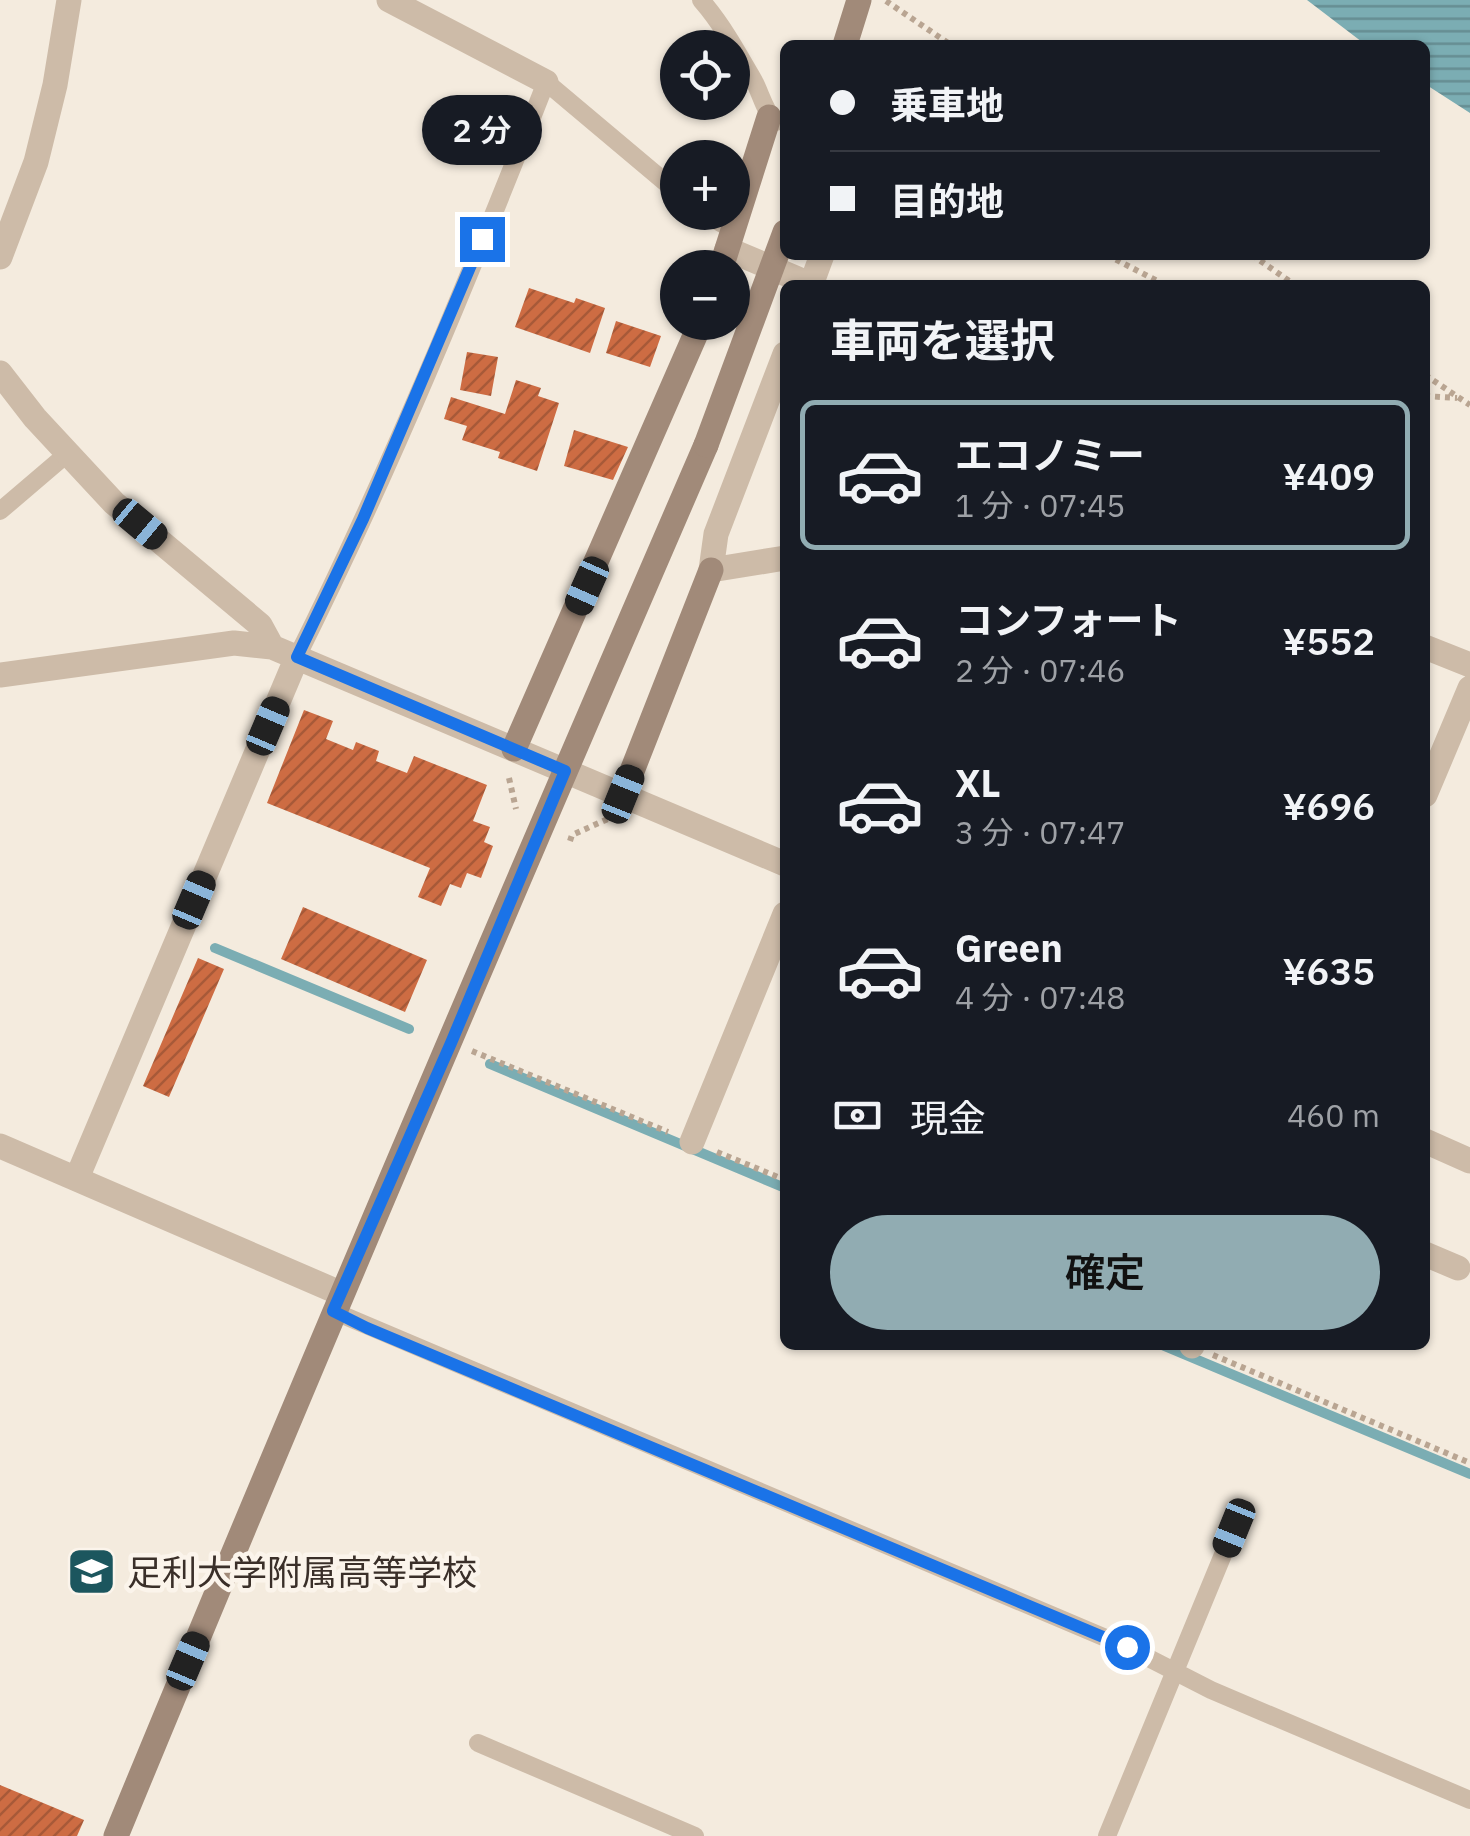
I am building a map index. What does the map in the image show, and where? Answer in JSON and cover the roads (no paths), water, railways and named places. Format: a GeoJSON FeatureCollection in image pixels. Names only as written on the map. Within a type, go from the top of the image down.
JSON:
{"type":"FeatureCollection","features":[{"type":"Feature","properties":{"kind":"street"},"geometry":{"type":"LineString","coordinates":[[0,257],[36,162],[55,85],[69,0]]}},
{"type":"Feature","properties":{"kind":"street"},"geometry":{"type":"LineString","coordinates":[[390,0],[546,82]]}},
{"type":"Feature","properties":{"kind":"street"},"geometry":{"type":"LineString","coordinates":[[847,40],[859,0]]}},
{"type":"Feature","properties":{"kind":"street"},"geometry":{"type":"LineString","coordinates":[[774,121],[727,249],[800,280]]}},
{"type":"Feature","properties":{"kind":"street"},"geometry":{"type":"LineString","coordinates":[[116,1836],[337,1302],[706,444],[780,245]]}},
{"type":"Feature","properties":{"kind":"street"},"geometry":{"type":"LineString","coordinates":[[514,749],[693,340]]}},
{"type":"Feature","properties":{"kind":"street"},"geometry":{"type":"LineString","coordinates":[[621,804],[711,570],[716,534],[780,367]]}},
{"type":"Feature","properties":{"kind":"street"},"geometry":{"type":"LineString","coordinates":[[0,372],[35,418],[114,502],[260,625],[272,647]]}},
{"type":"Feature","properties":{"kind":"street"},"geometry":{"type":"LineString","coordinates":[[711,570],[780,559]]}},
{"type":"Feature","properties":{"kind":"street"},"geometry":{"type":"LineString","coordinates":[[0,675],[234,643],[272,647],[565,771],[621,804],[780,862]]}},
{"type":"Feature","properties":{"kind":"street"},"geometry":{"type":"LineString","coordinates":[[1430,649],[1470,666]]}},
{"type":"Feature","properties":{"kind":"street"},"geometry":{"type":"LineString","coordinates":[[77,1178],[297,657]]}},
{"type":"Feature","properties":{"kind":"street"},"geometry":{"type":"LineString","coordinates":[[1430,783],[1470,688]]}},
{"type":"Feature","properties":{"kind":"street"},"geometry":{"type":"LineString","coordinates":[[692,1142],[780,926]]}},
{"type":"Feature","properties":{"kind":"street"},"geometry":{"type":"LineString","coordinates":[[1430,1143],[1470,1161]]}},
{"type":"Feature","properties":{"kind":"street"},"geometry":{"type":"LineString","coordinates":[[0,1146],[77,1178],[337,1302]]}},
{"type":"Feature","properties":{"kind":"street"},"geometry":{"type":"LineString","coordinates":[[1430,1256],[1458,1268]]}},
{"type":"Feature","properties":{"kind":"lane"},"geometry":{"type":"LineString","coordinates":[[702,0],[752,78],[774,121]]}},
{"type":"Feature","properties":{"kind":"lane"},"geometry":{"type":"LineString","coordinates":[[297,657],[378,483],[546,82],[660,178]]}},
{"type":"Feature","properties":{"kind":"lane"},"geometry":{"type":"LineString","coordinates":[[0,511],[68,453]]}},
{"type":"Feature","properties":{"kind":"lane"},"geometry":{"type":"LineString","coordinates":[[337,1302],[367,1328],[1127,1647],[1211,1690],[1470,1800]]}},
{"type":"Feature","properties":{"kind":"lane"},"geometry":{"type":"LineString","coordinates":[[1107,1836],[1234,1528]]}},
{"type":"Feature","properties":{"kind":"lane"},"geometry":{"type":"LineString","coordinates":[[478,1742],[694,1836]]}},
{"type":"Feature","properties":{"kind":"water"},"geometry":{"type":"Polygon","coordinates":[[[1307,0],[1470,0],[1470,113],[1430,87],[1430,40],[1359,40],[1307,0]]]}},
{"type":"Feature","properties":{"kind":"waterway"},"geometry":{"type":"LineString","coordinates":[[215,948],[409,1029]]}},
{"type":"Feature","properties":{"kind":"waterway"},"geometry":{"type":"LineString","coordinates":[[490,1064],[780,1186]]}},
{"type":"Feature","properties":{"kind":"waterway"},"geometry":{"type":"LineString","coordinates":[[1174,1350],[1470,1474]]}},
{"type":"Feature","properties":{"kind":"place","name":"足利大学附属高等学校"},"geometry":{"type":"Point","coordinates":[92,1572]}}]}
